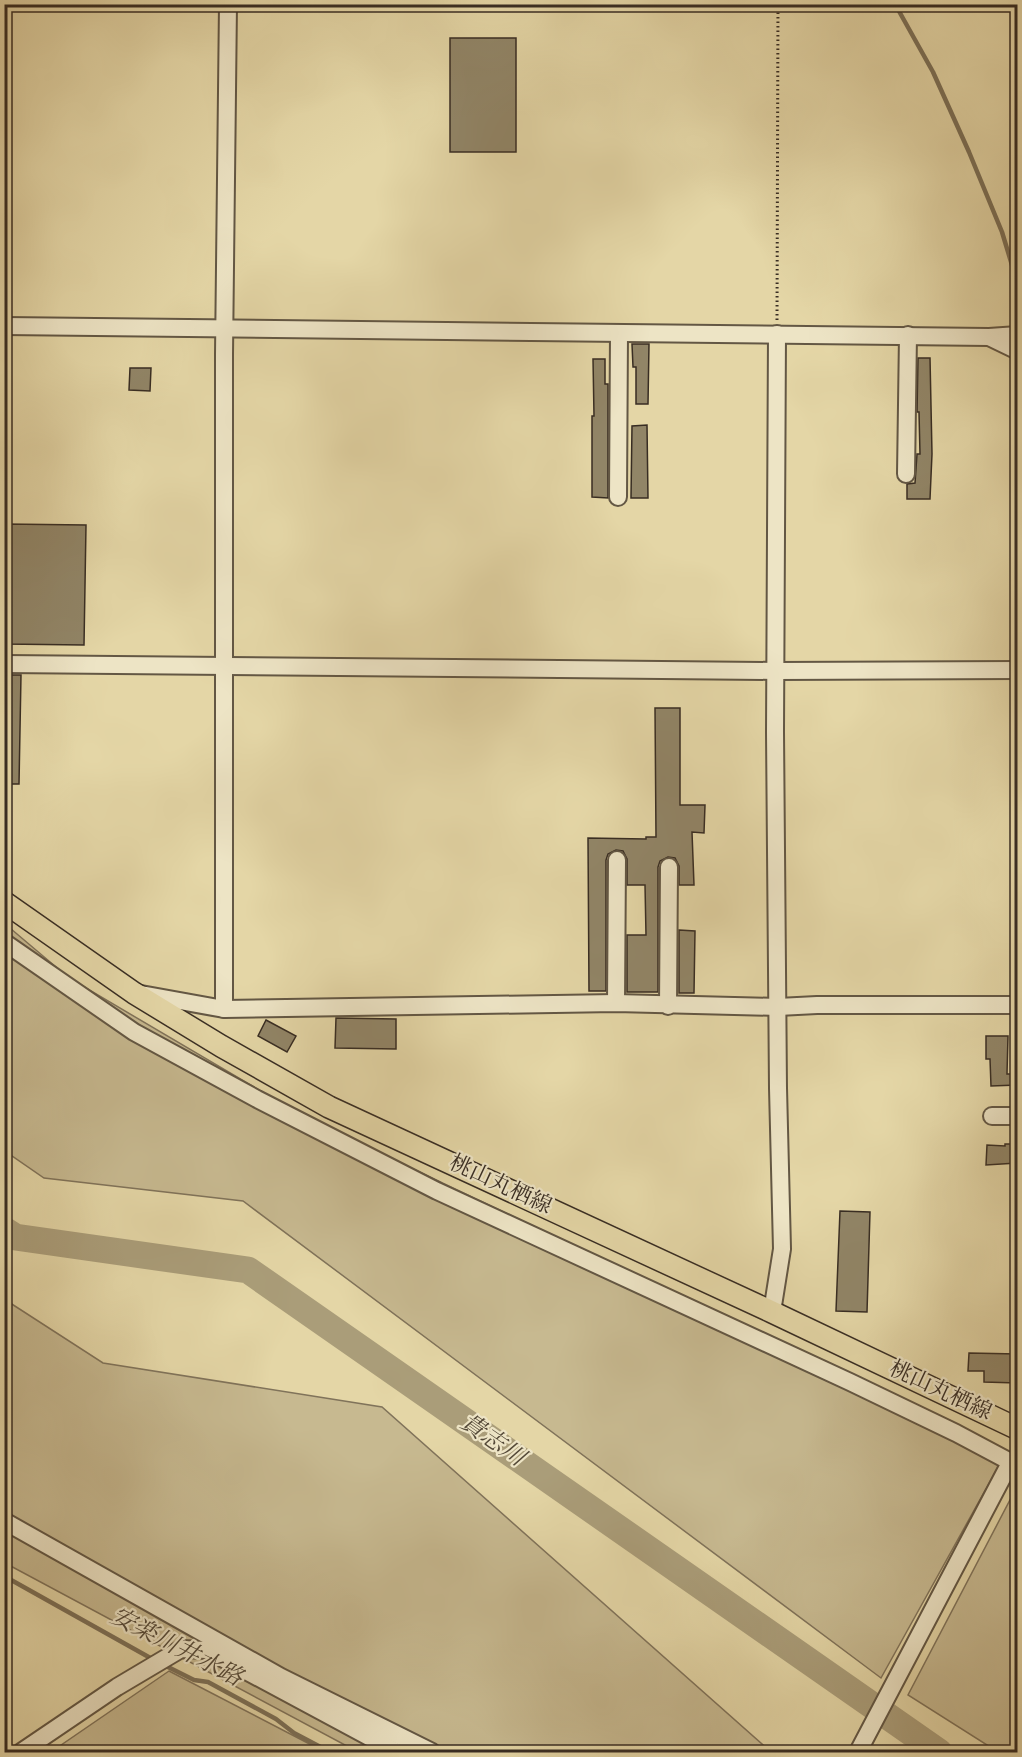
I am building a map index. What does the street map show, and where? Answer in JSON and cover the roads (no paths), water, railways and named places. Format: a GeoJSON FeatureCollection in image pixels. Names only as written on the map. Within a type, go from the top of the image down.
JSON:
{"type":"FeatureCollection","features":[{"type":"Feature","properties":{"kind":"main road","name":"桃山丸栖線"},"geometry":{"type":"LineString","coordinates":[[4,903],[134,993],[221,1046],[329,1107],[772,1312],[1017,1429]]}},
{"type":"Feature","properties":{"kind":"street"},"geometry":{"type":"LineString","coordinates":[[224,1009],[228,4]]}},
{"type":"Feature","properties":{"kind":"street"},"geometry":{"type":"LineString","coordinates":[[4,326],[1017,335]]}},
{"type":"Feature","properties":{"kind":"street"},"geometry":{"type":"LineString","coordinates":[[618,497],[619,333]]}},
{"type":"Feature","properties":{"kind":"street"},"geometry":{"type":"LineString","coordinates":[[772,1312],[782,1249],[776,671],[777,334]]}},
{"type":"Feature","properties":{"kind":"street"},"geometry":{"type":"LineString","coordinates":[[906,474],[908,335]]}},
{"type":"Feature","properties":{"kind":"street"},"geometry":{"type":"LineString","coordinates":[[989,336],[1017,351]]}},
{"type":"Feature","properties":{"kind":"street"},"geometry":{"type":"LineString","coordinates":[[4,664],[776,671],[1017,670]]}},
{"type":"Feature","properties":{"kind":"street"},"geometry":{"type":"LineString","coordinates":[[616,1003],[617,860]]}},
{"type":"Feature","properties":{"kind":"street"},"geometry":{"type":"LineString","coordinates":[[668,1006],[669,867]]}},
{"type":"Feature","properties":{"kind":"street"},"geometry":{"type":"LineString","coordinates":[[4,942],[134,1032],[257,1099],[438,1191],[882,1397],[956,1433],[1014,1465],[858,1752]]}},
{"type":"Feature","properties":{"kind":"street"},"geometry":{"type":"LineString","coordinates":[[134,993],[224,1009],[616,1003],[778,1007],[1017,1005]]}},
{"type":"Feature","properties":{"kind":"street"},"geometry":{"type":"LineString","coordinates":[[992,1116],[1017,1116]]}},
{"type":"Feature","properties":{"kind":"street"},"geometry":{"type":"LineString","coordinates":[[4,1521],[281,1677],[432,1752]]}},
{"type":"Feature","properties":{"kind":"street"},"geometry":{"type":"LineString","coordinates":[[21,1752],[117,1687],[181,1649],[207,1650],[398,1752]]}},
{"type":"Feature","properties":{"kind":"waterway"},"geometry":{"type":"LineString","coordinates":[[895,4],[933,72],[969,152],[1002,232],[1018,285]]}},
{"type":"Feature","properties":{"kind":"waterway","name":"貴志川"},"geometry":{"type":"LineString","coordinates":[[4,1230],[15,1237],[248,1270],[939,1752]]}},
{"type":"Feature","properties":{"kind":"waterway","name":"安楽川井水路"},"geometry":{"type":"LineString","coordinates":[[4,1576],[154,1660]]}},
{"type":"Feature","properties":{"kind":"waterway","name":"安楽川井水路"},"geometry":{"type":"LineString","coordinates":[[164,1665],[194,1680],[208,1682],[330,1752]]}}]}
